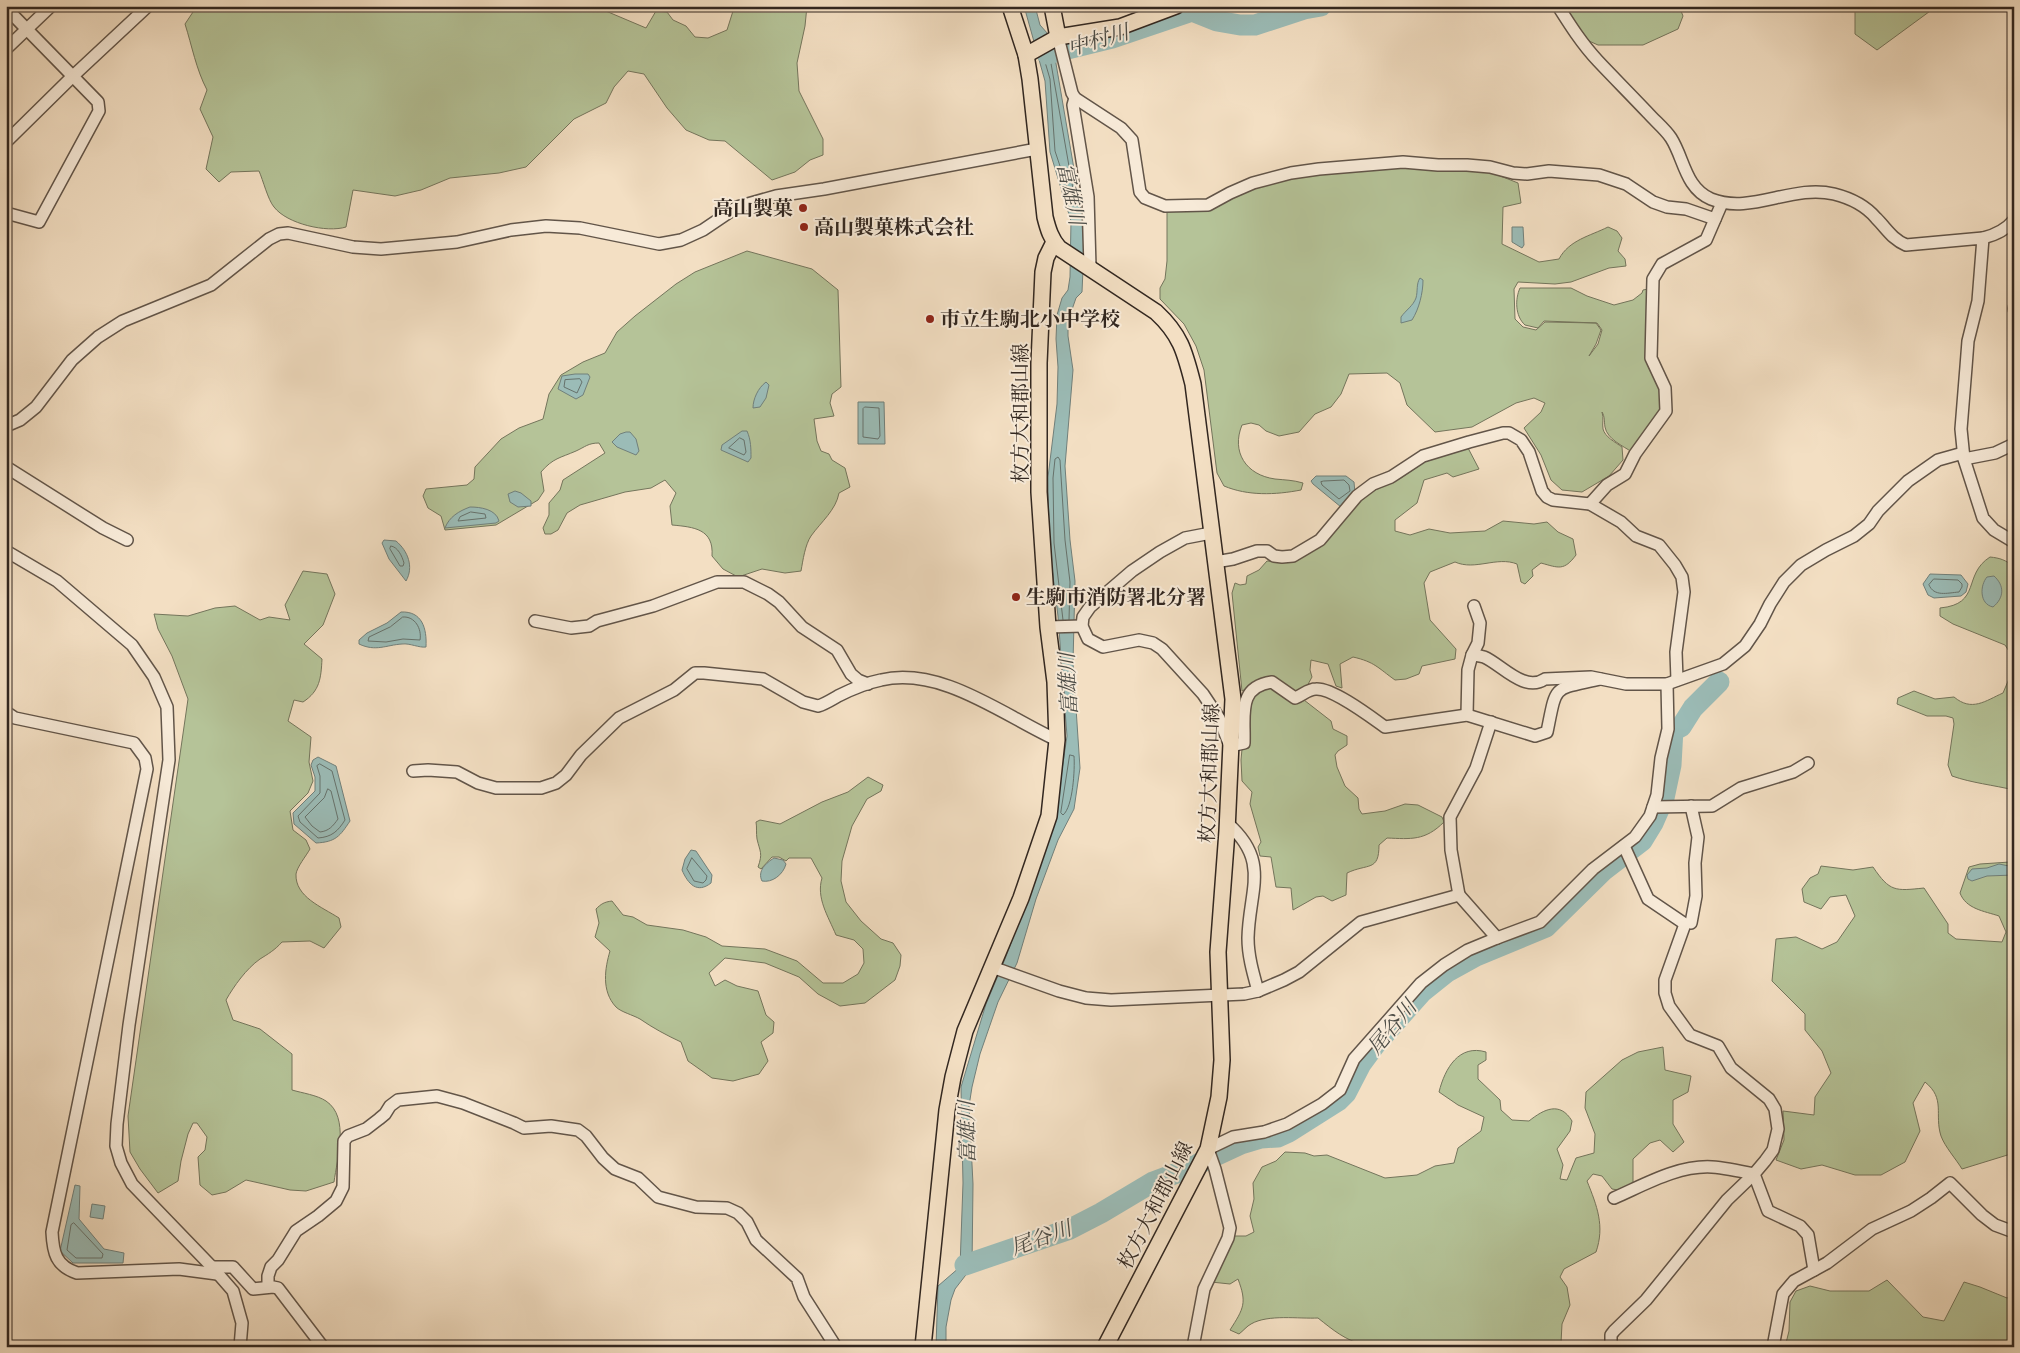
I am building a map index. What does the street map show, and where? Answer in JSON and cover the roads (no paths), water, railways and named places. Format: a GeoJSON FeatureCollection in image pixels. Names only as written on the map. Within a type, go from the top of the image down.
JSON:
{"type":"FeatureCollection","features":[{"type":"Feature","properties":{"kind":"main road"},"geometry":{"type":"LineString","coordinates":[[1010,6],[1029,53],[1045,217],[1048,230],[1057,245]]}},
{"type":"Feature","properties":{"kind":"main road"},"geometry":{"type":"LineString","coordinates":[[1052,6],[1056,38]]}},
{"type":"Feature","properties":{"kind":"main road"},"geometry":{"type":"LineString","coordinates":[[1029,53],[1056,38],[1120,27],[1176,6]]}},
{"type":"Feature","properties":{"kind":"main road","name":"枚方大和郡山線"},"geometry":{"type":"LineString","coordinates":[[923,1347],[947,1110],[953,1076],[965,1030],[1021,898],[1049,816],[1057,740],[1053,627],[1039,492],[1039,363],[1043,272],[1046,258],[1057,245],[1156,312],[1166,321],[1185,350],[1193,384],[1232,699],[1228,823],[1218,952],[1222,1060],[1220,1088],[1208,1150],[1105,1347]]}},
{"type":"Feature","properties":{"kind":"street"},"geometry":{"type":"LineString","coordinates":[[6,49],[51,6]]}},
{"type":"Feature","properties":{"kind":"street"},"geometry":{"type":"LineString","coordinates":[[6,142],[148,6]]}},
{"type":"Feature","properties":{"kind":"street"},"geometry":{"type":"LineString","coordinates":[[1558,6],[1582,43],[1671,138],[1688,178],[1698,190],[1709,198],[1722,202],[1746,204],[1802,192],[1832,194],[1852,200],[1864,208],[1876,217],[1888,234],[1896,241],[1906,245],[1983,238],[1994,235],[2009,226],[2014,220]]}},
{"type":"Feature","properties":{"kind":"street"},"geometry":{"type":"LineString","coordinates":[[6,8],[98,102],[100,112],[39,222],[6,214]]}},
{"type":"Feature","properties":{"kind":"street"},"geometry":{"type":"LineString","coordinates":[[1056,38],[1075,98],[1121,128],[1132,140],[1140,192],[1145,198],[1165,206],[1208,205],[1253,183],[1291,174],[1319,169],[1403,162],[1490,167],[1512,173],[1527,174],[1549,171],[1599,175],[1626,184],[1653,202],[1667,207],[1686,209],[1715,220]]}},
{"type":"Feature","properties":{"kind":"street"},"geometry":{"type":"LineString","coordinates":[[1075,98],[1073,105],[1088,196],[1090,267]]}},
{"type":"Feature","properties":{"kind":"street"},"geometry":{"type":"LineString","coordinates":[[6,426],[20,420],[36,408],[72,360],[98,337],[123,321],[211,285],[268,239],[279,234],[288,233],[353,247],[381,248],[457,242],[511,230],[546,226],[580,228],[659,244],[681,240],[703,230],[737,206],[776,196],[824,189],[1038,149]]}},
{"type":"Feature","properties":{"kind":"street"},"geometry":{"type":"LineString","coordinates":[[1590,504],[1607,485],[1625,474],[1635,454],[1666,411],[1665,388],[1651,358],[1653,279],[1662,264],[1706,240],[1722,202]]}},
{"type":"Feature","properties":{"kind":"street"},"geometry":{"type":"LineString","coordinates":[[1983,238],[1978,301],[1968,341],[1961,429],[1963,456],[1983,518],[1994,530],[2014,542]]}},
{"type":"Feature","properties":{"kind":"street"},"geometry":{"type":"LineString","coordinates":[[1192,1347],[1204,1289],[1228,1238],[1230,1228],[1215,1168],[1208,1150],[1233,1137],[1264,1132],[1287,1124],[1322,1104],[1340,1090],[1354,1059],[1421,983],[1444,964],[1460,955],[1497,938],[1540,922],[1593,869],[1635,837],[1650,816],[1657,795],[1661,758],[1668,729],[1684,592],[1682,577],[1659,545],[1636,536],[1621,522],[1590,504],[1553,500],[1547,497],[1542,491],[1529,452],[1515,436],[1503,433],[1423,456],[1391,477],[1373,484],[1357,496],[1320,540],[1293,556],[1282,557],[1267,551],[1257,551],[1233,559],[1215,562]]}},
{"type":"Feature","properties":{"kind":"street"},"geometry":{"type":"LineString","coordinates":[[1472,655],[1484,657],[1522,681],[1540,682],[1545,678],[1591,677],[1626,684],[1672,682],[1723,664],[1736,656],[1745,646],[1784,582],[1801,565],[1854,536],[1869,524],[1878,511],[1908,481],[1938,460],[1995,453],[2014,444]]}},
{"type":"Feature","properties":{"kind":"street"},"geometry":{"type":"LineString","coordinates":[[6,467],[96,524],[126,540]]}},
{"type":"Feature","properties":{"kind":"street"},"geometry":{"type":"LineString","coordinates":[[1079,626],[1090,607],[1132,571],[1185,538],[1211,533]]}},
{"type":"Feature","properties":{"kind":"street"},"geometry":{"type":"LineString","coordinates":[[6,551],[57,581],[132,645],[154,677],[167,707],[169,760],[129,1025],[116,1146],[121,1163],[132,1184],[233,1291],[242,1322],[240,1347]]}},
{"type":"Feature","properties":{"kind":"street"},"geometry":{"type":"LineString","coordinates":[[535,621],[571,628],[589,626],[597,621],[653,606],[717,582],[725,580],[744,582],[779,602],[802,627],[837,650],[851,674],[858,680],[868,684]]}},
{"type":"Feature","properties":{"kind":"street"},"geometry":{"type":"LineString","coordinates":[[1467,715],[1466,688],[1472,655],[1478,644],[1480,623],[1474,606]]}},
{"type":"Feature","properties":{"kind":"street"},"geometry":{"type":"LineString","coordinates":[[1053,627],[1079,626]]}},
{"type":"Feature","properties":{"kind":"street"},"geometry":{"type":"LineString","coordinates":[[1079,626],[1088,639],[1099,646],[1103,647],[1140,640],[1153,643],[1162,649],[1204,694],[1219,718],[1230,746],[1244,743],[1246,700],[1252,689],[1263,683],[1272,682],[1281,687],[1289,696],[1295,698],[1308,690],[1317,688],[1336,695],[1385,727],[1467,715],[1535,736],[1541,736],[1546,732],[1554,696],[1558,691],[1565,686],[1600,679]]}},
{"type":"Feature","properties":{"kind":"street"},"geometry":{"type":"LineString","coordinates":[[413,771],[457,772],[478,783],[496,788],[541,788],[556,783],[566,775],[581,756],[619,718],[674,690],[695,674],[704,672],[763,679],[803,702],[818,706],[868,684],[900,677],[916,677],[982,701],[1030,728],[1057,740]]}},
{"type":"Feature","properties":{"kind":"street"},"geometry":{"type":"LineString","coordinates":[[6,712],[15,718],[134,743],[145,758],[147,769],[52,1232],[56,1258],[66,1269],[77,1273],[179,1269],[215,1270],[233,1267],[254,1289],[278,1288],[323,1347]]}},
{"type":"Feature","properties":{"kind":"street"},"geometry":{"type":"LineString","coordinates":[[1491,722],[1476,768],[1450,817],[1451,850],[1459,895],[1497,938]]}},
{"type":"Feature","properties":{"kind":"street"},"geometry":{"type":"LineString","coordinates":[[1653,807],[1712,806],[1740,788],[1793,772],[1808,763]]}},
{"type":"Feature","properties":{"kind":"street"},"geometry":{"type":"LineString","coordinates":[[1691,806],[1698,838],[1695,862],[1696,896],[1691,923]]}},
{"type":"Feature","properties":{"kind":"street"},"geometry":{"type":"LineString","coordinates":[[1228,823],[1239,834],[1249,849],[1254,862],[1254,892],[1248,937],[1250,961],[1258,991]]}},
{"type":"Feature","properties":{"kind":"street"},"geometry":{"type":"LineString","coordinates":[[1611,1347],[1611,1335],[1614,1331],[1646,1300],[1727,1200],[1754,1174],[1773,1150],[1778,1129],[1774,1109],[1768,1099],[1732,1068],[1718,1046],[1690,1035],[1669,1006],[1665,993],[1665,980],[1685,924],[1648,899],[1624,846]]}},
{"type":"Feature","properties":{"kind":"street"},"geometry":{"type":"LineString","coordinates":[[992,967],[1059,992],[1086,998],[1110,1000],[1220,996],[1258,991],[1298,972],[1361,922],[1459,895]]}},
{"type":"Feature","properties":{"kind":"street"},"geometry":{"type":"LineString","coordinates":[[268,1287],[268,1276],[271,1267],[278,1260],[296,1231],[318,1216],[336,1200],[343,1187],[344,1141],[348,1136],[366,1128],[386,1114],[390,1106],[398,1100],[436,1096],[463,1103],[514,1122],[524,1128],[551,1126],[578,1130],[586,1136],[609,1164],[638,1178],[658,1197],[696,1207],[727,1208],[738,1213],[747,1222],[756,1240],[797,1278],[804,1296],[836,1347]]}},
{"type":"Feature","properties":{"kind":"street"},"geometry":{"type":"LineString","coordinates":[[1614,1198],[1662,1177],[1694,1168],[1712,1167],[1754,1174]]}},
{"type":"Feature","properties":{"kind":"street"},"geometry":{"type":"LineString","coordinates":[[1754,1174],[1768,1211],[1800,1226],[1808,1235],[1814,1270]]}},
{"type":"Feature","properties":{"kind":"street"},"geometry":{"type":"LineString","coordinates":[[1773,1347],[1783,1294],[1794,1281],[1827,1263],[1872,1229],[1910,1211],[1931,1198],[1950,1183],[1982,1215],[1995,1225],[2014,1232]]}},
{"type":"Feature","properties":{"kind":"water","name":"富雄川"},"geometry":{"type":"Polygon","coordinates":[[[1024,6],[1035,6],[1040,25],[1048,34],[1053,46],[1081,210],[1084,247],[1082,292],[1076,298],[1068,321],[1068,336],[1073,370],[1065,466],[1075,581],[1073,663],[1080,768],[1074,809],[1058,840],[1036,899],[1017,963],[998,1002],[980,1054],[969,1106],[973,1184],[972,1267],[955,1289],[951,1300],[946,1327],[946,1347],[936,1347],[938,1286],[960,1267],[963,1183],[961,1087],[986,1004],[1005,959],[1047,846],[1055,817],[1067,736],[1058,616],[1049,544],[1048,477],[1057,404],[1057,315],[1062,298],[1068,290],[1070,277],[1071,221],[1050,152],[1045,81],[1024,6]]]}},
{"type":"Feature","properties":{"kind":"water"},"geometry":{"type":"Polygon","coordinates":[[[1512,227],[1523,227],[1524,245],[1522,248],[1512,242],[1512,227]]]}},
{"type":"Feature","properties":{"kind":"water"},"geometry":{"type":"Polygon","coordinates":[[[1420,278],[1423,280],[1423,285],[1417,311],[1412,320],[1401,323],[1401,317],[1416,298],[1420,278]]]}},
{"type":"Feature","properties":{"kind":"water"},"geometry":{"type":"Polygon","coordinates":[[[588,374],[590,377],[583,395],[576,399],[558,389],[562,376],[588,374]]]}},
{"type":"Feature","properties":{"kind":"water"},"geometry":{"type":"Polygon","coordinates":[[[766,382],[769,385],[766,398],[760,407],[753,408],[756,394],[766,382]]]}},
{"type":"Feature","properties":{"kind":"water"},"geometry":{"type":"Polygon","coordinates":[[[858,402],[884,402],[885,444],[858,444],[858,402]]]}},
{"type":"Feature","properties":{"kind":"water"},"geometry":{"type":"Polygon","coordinates":[[[742,431],[747,431],[750,441],[751,458],[748,462],[721,450],[722,445],[742,431]]]}},
{"type":"Feature","properties":{"kind":"water"},"geometry":{"type":"Polygon","coordinates":[[[630,432],[636,439],[639,451],[636,455],[617,447],[612,442],[620,434],[630,432]]]}},
{"type":"Feature","properties":{"kind":"water"},"geometry":{"type":"Polygon","coordinates":[[[1316,476],[1346,476],[1354,482],[1355,493],[1341,507],[1313,484],[1311,481],[1316,476]]]}},
{"type":"Feature","properties":{"kind":"water"},"geometry":{"type":"Polygon","coordinates":[[[515,491],[531,501],[531,506],[518,507],[510,502],[508,494],[515,491]]]}},
{"type":"Feature","properties":{"kind":"water"},"geometry":{"type":"Polygon","coordinates":[[[470,507],[491,511],[499,521],[496,523],[445,528],[455,515],[470,507]]]}},
{"type":"Feature","properties":{"kind":"water"},"geometry":{"type":"Polygon","coordinates":[[[384,540],[396,541],[407,554],[410,570],[406,581],[389,559],[382,543],[384,540]]]}},
{"type":"Feature","properties":{"kind":"water"},"geometry":{"type":"Polygon","coordinates":[[[1930,574],[1961,575],[1968,584],[1966,592],[1961,596],[1934,598],[1928,595],[1923,584],[1930,574]]]}},
{"type":"Feature","properties":{"kind":"water"},"geometry":{"type":"Polygon","coordinates":[[[1994,576],[2000,584],[2002,592],[1999,600],[1993,607],[1985,602],[1982,589],[1987,577],[1994,576]]]}},
{"type":"Feature","properties":{"kind":"water"},"geometry":{"type":"Polygon","coordinates":[[[401,612],[414,614],[422,622],[426,647],[405,644],[371,648],[359,644],[359,640],[367,633],[387,623],[401,612]]]}},
{"type":"Feature","properties":{"kind":"water"},"geometry":{"type":"Polygon","coordinates":[[[318,757],[336,766],[350,821],[333,840],[316,843],[294,824],[293,813],[315,791],[315,777],[311,765],[313,760],[318,757]]]}},
{"type":"Feature","properties":{"kind":"water"},"geometry":{"type":"Polygon","coordinates":[[[691,850],[696,851],[712,875],[711,883],[701,888],[690,883],[682,870],[685,859],[691,850]]]}},
{"type":"Feature","properties":{"kind":"water"},"geometry":{"type":"Polygon","coordinates":[[[774,858],[783,860],[786,864],[785,868],[780,875],[770,881],[762,881],[761,871],[774,858]]]}},
{"type":"Feature","properties":{"kind":"water"},"geometry":{"type":"Polygon","coordinates":[[[1999,864],[2014,867],[2014,875],[1987,876],[1972,881],[1968,879],[1967,875],[1972,869],[1987,868],[1999,864]]]}},
{"type":"Feature","properties":{"kind":"water"},"geometry":{"type":"Polygon","coordinates":[[[75,1185],[80,1186],[79,1219],[104,1249],[124,1253],[123,1263],[73,1263],[60,1251],[75,1185]]]}},
{"type":"Feature","properties":{"kind":"water"},"geometry":{"type":"Polygon","coordinates":[[[92,1204],[105,1206],[103,1219],[90,1217],[92,1204]]]}},
{"type":"Feature","properties":{"kind":"waterway","name":"中村川"},"geometry":{"type":"LineString","coordinates":[[1047,54],[1112,38],[1192,11],[1217,21],[1240,25],[1255,25],[1304,9],[1321,6]]}},
{"type":"Feature","properties":{"kind":"waterway","name":"尾谷川"},"geometry":{"type":"LineString","coordinates":[[965,1265],[1070,1229],[1153,1182],[1185,1170],[1241,1144],[1261,1138],[1278,1137],[1289,1132],[1338,1101],[1346,1093],[1361,1064],[1375,1045],[1422,992],[1447,972],[1476,956],[1546,927],[1603,871],[1642,841],[1653,823],[1664,798],[1671,765],[1673,729],[1681,727],[1693,708],[1719,682]]}},
{"type":"Feature","properties":{"kind":"place","name":"高山製菓"},"geometry":{"type":"Point","coordinates":[803,208]}},
{"type":"Feature","properties":{"kind":"place","name":"高山製菓株式会社"},"geometry":{"type":"Point","coordinates":[804,227]}},
{"type":"Feature","properties":{"kind":"place","name":"市立生駒北小中学校"},"geometry":{"type":"Point","coordinates":[930,319]}},
{"type":"Feature","properties":{"kind":"place","name":"生駒市消防署北分署"},"geometry":{"type":"Point","coordinates":[1016,597]}}]}
